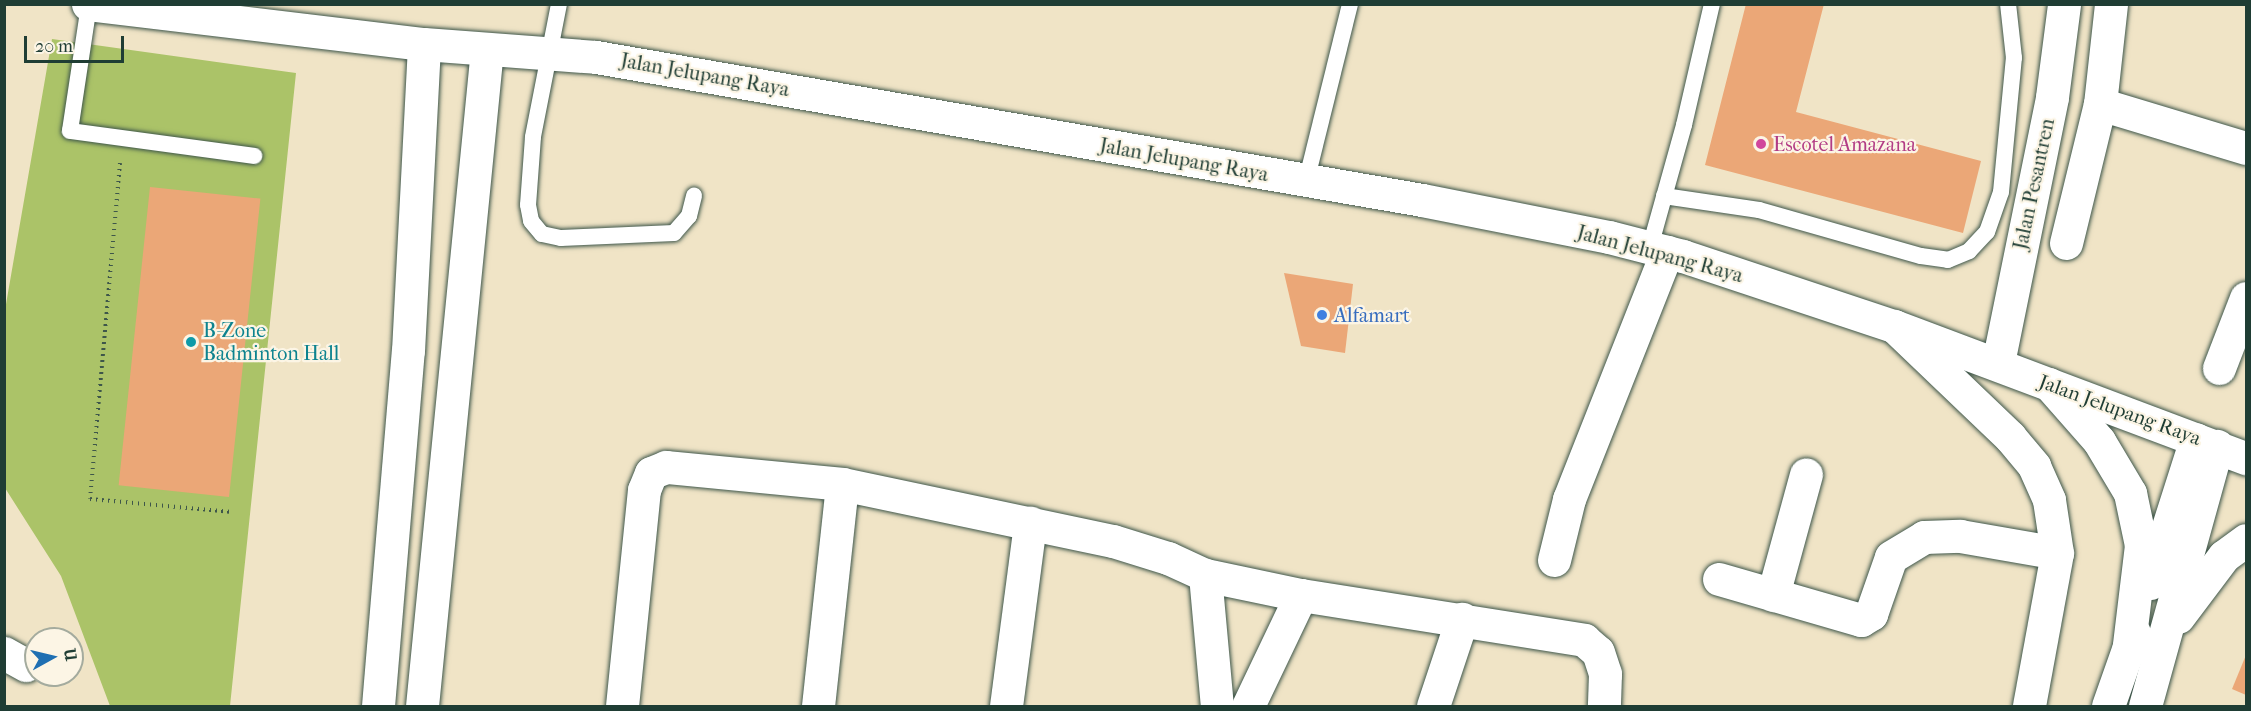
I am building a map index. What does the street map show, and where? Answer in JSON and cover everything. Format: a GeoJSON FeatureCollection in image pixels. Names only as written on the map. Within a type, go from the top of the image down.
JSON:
{"type":"FeatureCollection","features":[{"type":"Feature","properties":{"kind":"main road","name":"Jalan Pesantren"},"geometry":{"type":"LineString","coordinates":[[1998,363],[2052,97],[2064,4]]}},
{"type":"Feature","properties":{"kind":"main road"},"geometry":{"type":"LineString","coordinates":[[2066,243],[2100,104],[2111,4]]}},
{"type":"Feature","properties":{"kind":"main road","name":"Jalan Jelupang Raya"},"geometry":{"type":"LineString","coordinates":[[89,5],[424,45],[596,57],[1306,182],[1422,200],[1658,250],[1894,326],[2247,458]]}},
{"type":"Feature","properties":{"kind":"main road"},"geometry":{"type":"LineString","coordinates":[[378,706],[399,466],[424,45]]}},
{"type":"Feature","properties":{"kind":"main road"},"geometry":{"type":"LineString","coordinates":[[422,706],[488,49]]}},
{"type":"Feature","properties":{"kind":"main road"},"geometry":{"type":"LineString","coordinates":[[2100,104],[2247,148]]}},
{"type":"Feature","properties":{"kind":"main road"},"geometry":{"type":"LineString","coordinates":[[1554,560],[1569,499],[1658,250]]}},
{"type":"Feature","properties":{"kind":"main road"},"geometry":{"type":"LineString","coordinates":[[2219,368],[2247,298]]}},
{"type":"Feature","properties":{"kind":"main road"},"geometry":{"type":"LineString","coordinates":[[1894,326],[2010,437],[2034,466],[2049,500],[2057,554],[2029,706]]}},
{"type":"Feature","properties":{"kind":"main road"},"geometry":{"type":"LineString","coordinates":[[2049,384],[2099,441],[2130,493],[2141,545],[2128,652]]}},
{"type":"Feature","properties":{"kind":"main road"},"geometry":{"type":"LineString","coordinates":[[2145,706],[2167,630],[2206,442]]}},
{"type":"Feature","properties":{"kind":"main road"},"geometry":{"type":"LineString","coordinates":[[2108,706],[2206,442]]}},
{"type":"Feature","properties":{"kind":"main road"},"geometry":{"type":"LineString","coordinates":[[399,466],[448,454]]}},
{"type":"Feature","properties":{"kind":"main road"},"geometry":{"type":"LineString","coordinates":[[622,706],[644,490],[651,473],[666,467],[842,484],[1113,541],[1168,558],[1205,575],[1301,595],[1584,640],[1598,652],[1602,663],[1604,706]]}},
{"type":"Feature","properties":{"kind":"main road"},"geometry":{"type":"LineString","coordinates":[[1773,595],[1806,474]]}},
{"type":"Feature","properties":{"kind":"main road"},"geometry":{"type":"LineString","coordinates":[[818,706],[842,484]]}},
{"type":"Feature","properties":{"kind":"main road"},"geometry":{"type":"LineString","coordinates":[[1006,706],[1030,523]]}},
{"type":"Feature","properties":{"kind":"main road"},"geometry":{"type":"LineString","coordinates":[[1719,579],[1861,620],[1871,614],[1891,557],[1924,537],[1960,536],[2057,554]]}},
{"type":"Feature","properties":{"kind":"main road"},"geometry":{"type":"LineString","coordinates":[[2167,630],[2224,556],[2247,540]]}},
{"type":"Feature","properties":{"kind":"main road"},"geometry":{"type":"LineString","coordinates":[[1205,575],[1217,706]]}},
{"type":"Feature","properties":{"kind":"main road"},"geometry":{"type":"LineString","coordinates":[[1248,706],[1301,595]]}},
{"type":"Feature","properties":{"kind":"main road"},"geometry":{"type":"LineString","coordinates":[[1433,706],[1462,619]]}},
{"type":"Feature","properties":{"kind":"lane"},"geometry":{"type":"LineString","coordinates":[[559,4],[533,137],[528,205],[531,221],[542,234],[586,239],[674,233],[689,216],[694,196]]}},
{"type":"Feature","properties":{"kind":"lane"},"geometry":{"type":"LineString","coordinates":[[1306,182],[1350,4]]}},
{"type":"Feature","properties":{"kind":"lane"},"geometry":{"type":"LineString","coordinates":[[1658,250],[1664,196],[1712,4]]}},
{"type":"Feature","properties":{"kind":"lane"},"geometry":{"type":"LineString","coordinates":[[1664,196],[1759,210],[1922,256],[1948,260],[1969,251],[1987,232],[2001,192],[2014,58],[2008,4]]}},
{"type":"Feature","properties":{"kind":"lane"},"geometry":{"type":"LineString","coordinates":[[89,5],[70,131],[254,156]]}},
{"type":"Feature","properties":{"kind":"path"},"geometry":{"type":"LineString","coordinates":[[122,138],[90,499],[231,512]]}},
{"type":"Feature","properties":{"kind":"green space"},"geometry":{"type":"Polygon","coordinates":[[[52,39],[296,73],[230,706],[110,706],[84,637],[84,627],[80,627],[61,576],[5,488],[5,310],[52,39]]]}},
{"type":"Feature","properties":{"kind":"building"},"geometry":{"type":"Polygon","coordinates":[[[1746,4],[1824,4],[1796,112],[1981,161],[1963,233],[1705,165],[1746,4]]]}},
{"type":"Feature","properties":{"kind":"building","name":"B-Zone Badminton Hall"},"geometry":{"type":"Polygon","coordinates":[[[150,187],[260,199],[229,497],[119,485],[150,187]]]}},
{"type":"Feature","properties":{"kind":"building","name":"Alfamart"},"geometry":{"type":"Polygon","coordinates":[[[1284,273],[1353,284],[1345,353],[1301,346],[1284,273]]]}},
{"type":"Feature","properties":{"kind":"building"},"geometry":{"type":"Polygon","coordinates":[[[2246,655],[2246,695],[2232,689],[2246,655]]]}},
{"type":"Feature","properties":{"kind":"place","name":"Escotel Amazana"},"geometry":{"type":"Point","coordinates":[1761,144]}},
{"type":"Feature","properties":{"kind":"place","name":"Alfamart"},"geometry":{"type":"Point","coordinates":[1322,315]}},
{"type":"Feature","properties":{"kind":"place","name":"B-Zone Badminton Hall"},"geometry":{"type":"Point","coordinates":[191,342]}}]}
